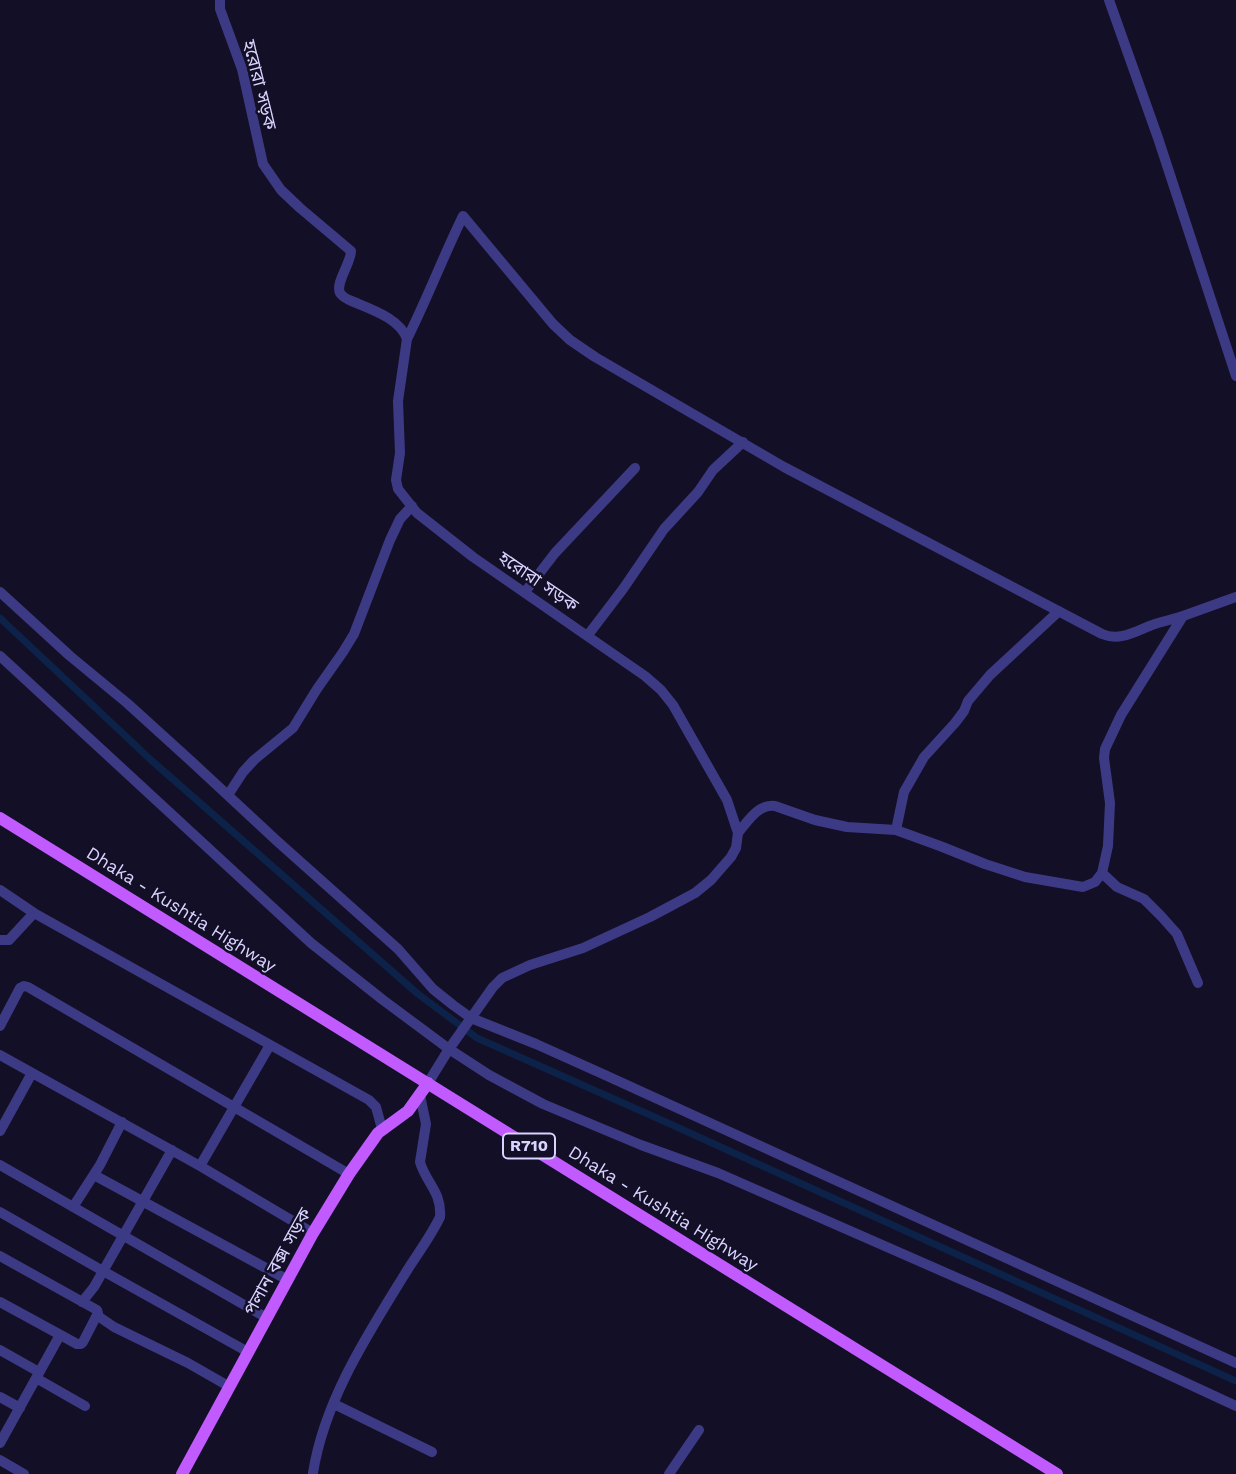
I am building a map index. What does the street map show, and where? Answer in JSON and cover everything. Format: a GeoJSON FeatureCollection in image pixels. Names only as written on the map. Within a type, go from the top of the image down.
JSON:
{"type":"FeatureCollection","features":[{"type":"Feature","properties":{"kind":"main road","name":"Dhaka - Kushtia Highway"},"geometry":{"type":"LineString","coordinates":[[0,818],[1058,1474]]}},
{"type":"Feature","properties":{"kind":"main road","name":"পলান বক্স সড়ক"},"geometry":{"type":"LineString","coordinates":[[182,1474],[313,1233],[349,1174],[382,1129],[408,1111],[428,1083]]}},
{"type":"Feature","properties":{"kind":"street","name":"হরোরা সড়ক"},"geometry":{"type":"LineString","coordinates":[[220,0],[220,9],[242,69],[263,164],[281,190],[351,251],[349,264],[341,279],[340,294],[345,299],[396,323],[404,330],[407,340],[398,401],[398,489],[433,526],[473,557],[588,635],[661,690],[673,705],[727,800],[738,833]]}},
{"type":"Feature","properties":{"kind":"street"},"geometry":{"type":"LineString","coordinates":[[1109,0],[1236,376]]}},
{"type":"Feature","properties":{"kind":"street"},"geometry":{"type":"LineString","coordinates":[[407,340],[463,216],[553,324],[595,357],[785,467],[956,559],[1110,637],[1121,637],[1236,597]]}},
{"type":"Feature","properties":{"kind":"street"},"geometry":{"type":"LineString","coordinates":[[588,635],[664,529],[698,492],[713,470],[743,442]]}},
{"type":"Feature","properties":{"kind":"street"},"geometry":{"type":"LineString","coordinates":[[525,592],[555,553],[635,468]]}},
{"type":"Feature","properties":{"kind":"street"},"geometry":{"type":"LineString","coordinates":[[228,795],[243,772],[293,728],[343,652],[358,624],[390,540],[400,519],[412,506]]}},
{"type":"Feature","properties":{"kind":"street"},"geometry":{"type":"LineString","coordinates":[[0,592],[70,656],[127,703],[398,949],[433,989],[470,1019],[536,1044],[1236,1363]]}},
{"type":"Feature","properties":{"kind":"street"},"geometry":{"type":"LineString","coordinates":[[895,830],[904,792],[923,757],[956,723],[968,701],[990,675],[1059,611]]}},
{"type":"Feature","properties":{"kind":"street"},"geometry":{"type":"LineString","coordinates":[[428,1083],[470,1019],[502,978],[530,965],[583,947],[695,893],[711,880],[731,857],[736,848],[738,833],[759,810],[769,805],[847,827],[895,830],[1025,877],[1083,887],[1095,882],[1102,873],[1108,846],[1110,803],[1105,749],[1121,715],[1183,617]]}},
{"type":"Feature","properties":{"kind":"street"},"geometry":{"type":"LineString","coordinates":[[0,656],[311,943],[383,1000],[452,1045],[489,1075],[543,1104],[730,1178],[1001,1297],[1236,1406]]}},
{"type":"Feature","properties":{"kind":"street"},"geometry":{"type":"LineString","coordinates":[[1102,873],[1117,887],[1144,899],[1177,934],[1198,983]]}},
{"type":"Feature","properties":{"kind":"street"},"geometry":{"type":"LineString","coordinates":[[0,890],[34,912],[373,1103],[379,1112],[382,1129]]}},
{"type":"Feature","properties":{"kind":"street"},"geometry":{"type":"LineString","coordinates":[[0,940],[9,940],[34,912]]}},
{"type":"Feature","properties":{"kind":"street"},"geometry":{"type":"LineString","coordinates":[[0,1026],[20,988],[24,986],[349,1174]]}},
{"type":"Feature","properties":{"kind":"street"},"geometry":{"type":"LineString","coordinates":[[200,1166],[270,1045]]}},
{"type":"Feature","properties":{"kind":"street"},"geometry":{"type":"LineString","coordinates":[[0,1055],[172,1150],[313,1233]]}},
{"type":"Feature","properties":{"kind":"street"},"geometry":{"type":"LineString","coordinates":[[2,1124],[32,1073]]}},
{"type":"Feature","properties":{"kind":"street"},"geometry":{"type":"LineString","coordinates":[[317,1473],[317,1450],[334,1404],[366,1336],[440,1217],[440,1203],[436,1192],[420,1162],[426,1124],[420,1095]]}},
{"type":"Feature","properties":{"kind":"street"},"geometry":{"type":"LineString","coordinates":[[73,1207],[94,1175],[122,1122]]}},
{"type":"Feature","properties":{"kind":"street"},"geometry":{"type":"LineString","coordinates":[[82,1302],[103,1271],[172,1150]]}},
{"type":"Feature","properties":{"kind":"street"},"geometry":{"type":"LineString","coordinates":[[0,1165],[267,1318]]}},
{"type":"Feature","properties":{"kind":"street"},"geometry":{"type":"LineString","coordinates":[[94,1175],[288,1280]]}},
{"type":"Feature","properties":{"kind":"street"},"geometry":{"type":"LineString","coordinates":[[0,1212],[248,1352]]}},
{"type":"Feature","properties":{"kind":"street"},"geometry":{"type":"LineString","coordinates":[[0,1255],[97,1310],[98,1316],[81,1344],[77,1344],[0,1302]]}},
{"type":"Feature","properties":{"kind":"street"},"geometry":{"type":"LineString","coordinates":[[98,1316],[114,1328],[188,1363],[230,1387]]}},
{"type":"Feature","properties":{"kind":"street"},"geometry":{"type":"LineString","coordinates":[[0,1443],[60,1335]]}},
{"type":"Feature","properties":{"kind":"street"},"geometry":{"type":"LineString","coordinates":[[0,1350],[85,1406]]}},
{"type":"Feature","properties":{"kind":"street"},"geometry":{"type":"LineString","coordinates":[[0,1397],[19,1408]]}},
{"type":"Feature","properties":{"kind":"street"},"geometry":{"type":"LineString","coordinates":[[334,1404],[432,1452]]}},
{"type":"Feature","properties":{"kind":"street"},"geometry":{"type":"LineString","coordinates":[[669,1474],[699,1430]]}},
{"type":"Feature","properties":{"kind":"street"},"geometry":{"type":"LineString","coordinates":[[0,1460],[24,1474]]}},
{"type":"Feature","properties":{"kind":"waterway"},"geometry":{"type":"LineString","coordinates":[[0,618],[151,760],[418,994],[477,1038],[1236,1381]]}}]}
